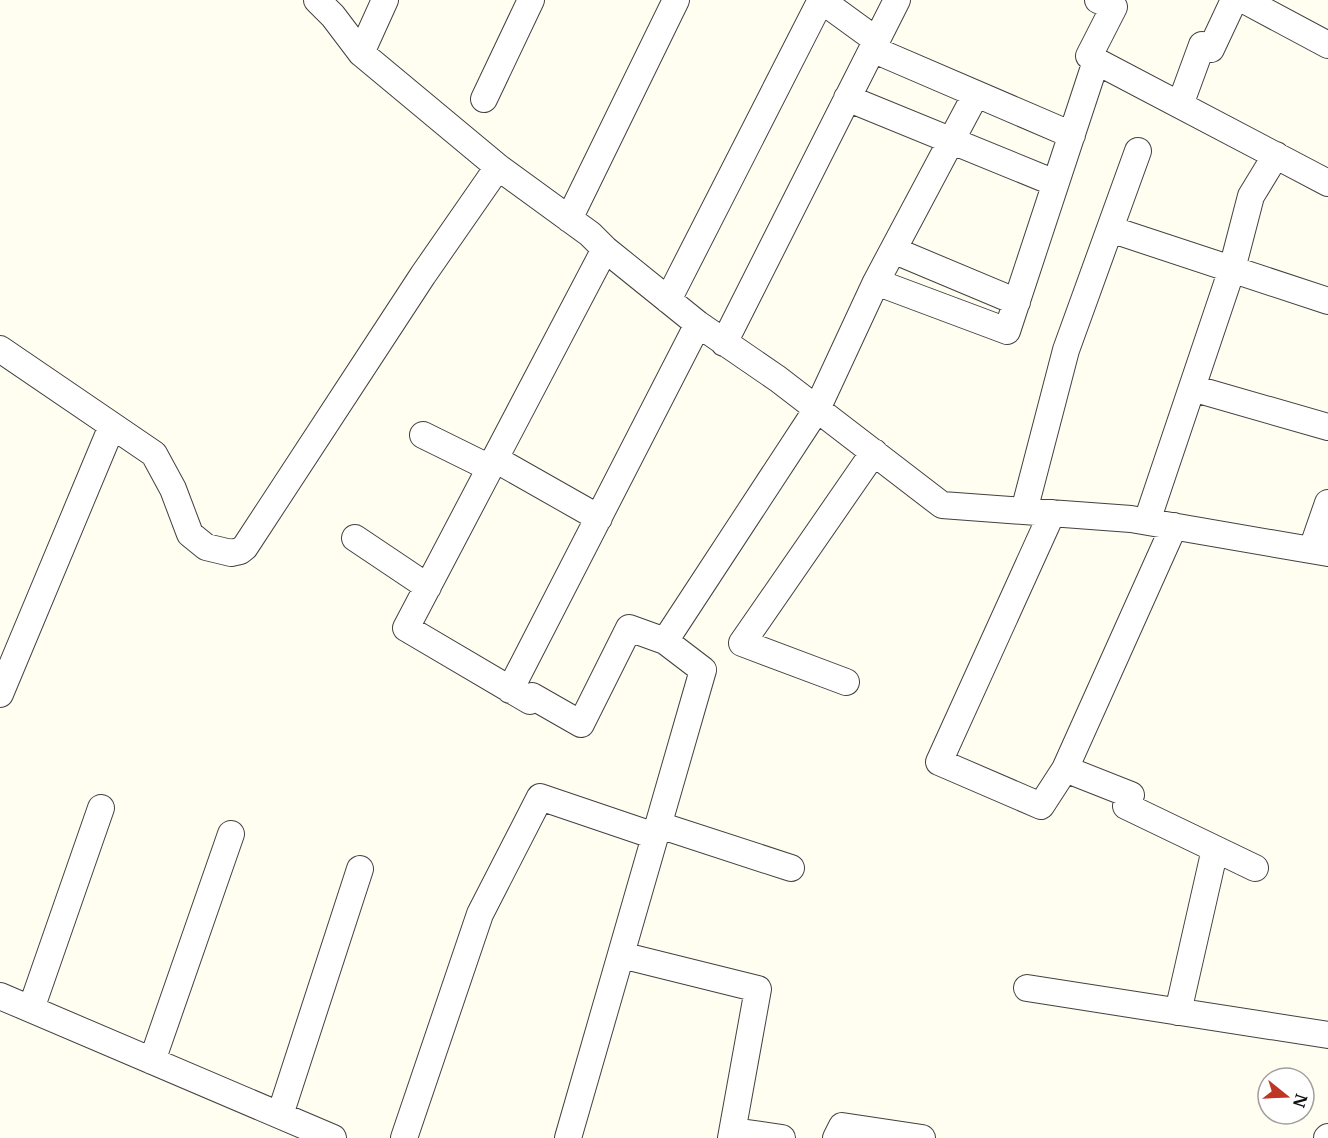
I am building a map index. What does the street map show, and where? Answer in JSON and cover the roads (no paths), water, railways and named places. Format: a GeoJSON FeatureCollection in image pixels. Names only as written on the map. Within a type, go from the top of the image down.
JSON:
{"type":"FeatureCollection","features":[{"type":"Feature","properties":{"kind":"street"},"geometry":{"type":"LineString","coordinates":[[317,0],[333,16],[361,53],[498,167],[590,234],[605,249],[698,324],[778,379],[942,505],[1147,521],[1320,551],[1328,503]]}},
{"type":"Feature","properties":{"kind":"street"},"geometry":{"type":"LineString","coordinates":[[361,53],[385,0]]}},
{"type":"Feature","properties":{"kind":"street"},"geometry":{"type":"LineString","coordinates":[[484,99],[531,0]]}},
{"type":"Feature","properties":{"kind":"street"},"geometry":{"type":"LineString","coordinates":[[569,219],[676,0]]}},
{"type":"Feature","properties":{"kind":"street"},"geometry":{"type":"LineString","coordinates":[[668,300],[821,0],[874,45],[976,94],[1072,135]]}},
{"type":"Feature","properties":{"kind":"street"},"geometry":{"type":"LineString","coordinates":[[724,343],[897,0]]}},
{"type":"Feature","properties":{"kind":"street"},"geometry":{"type":"LineString","coordinates":[[1098,0],[1114,7],[1089,56],[1328,183]]}},
{"type":"Feature","properties":{"kind":"street"},"geometry":{"type":"LineString","coordinates":[[1180,105],[1202,45],[1211,49],[1234,0]]}},
{"type":"Feature","properties":{"kind":"street"},"geometry":{"type":"LineString","coordinates":[[1244,0],[1328,45]]}},
{"type":"Feature","properties":{"kind":"street"},"geometry":{"type":"LineString","coordinates":[[876,282],[1007,331],[1096,61]]}},
{"type":"Feature","properties":{"kind":"street"},"geometry":{"type":"LineString","coordinates":[[665,641],[817,408],[876,282],[976,94]]}},
{"type":"Feature","properties":{"kind":"street"},"geometry":{"type":"LineString","coordinates":[[847,98],[1055,183]]}},
{"type":"Feature","properties":{"kind":"street"},"geometry":{"type":"LineString","coordinates":[[1024,511],[1066,350],[1138,151]]}},
{"type":"Feature","properties":{"kind":"street"},"geometry":{"type":"LineString","coordinates":[[1147,521],[1232,269],[1251,196],[1276,155]]}},
{"type":"Feature","properties":{"kind":"street"},"geometry":{"type":"LineString","coordinates":[[0,349],[154,454],[173,489],[190,534],[206,547],[231,553],[240,551],[245,547],[423,274],[498,167]]}},
{"type":"Feature","properties":{"kind":"street"},"geometry":{"type":"LineString","coordinates":[[1110,229],[1328,301]]}},
{"type":"Feature","properties":{"kind":"street"},"geometry":{"type":"LineString","coordinates":[[568,1138],[703,670],[665,641],[629,628],[581,724],[532,696],[530,701],[406,628],[605,249]]}},
{"type":"Feature","properties":{"kind":"street"},"geometry":{"type":"LineString","coordinates":[[893,250],[1017,302]]}},
{"type":"Feature","properties":{"kind":"street"},"geometry":{"type":"LineString","coordinates":[[510,690],[698,324]]}},
{"type":"Feature","properties":{"kind":"street"},"geometry":{"type":"LineString","coordinates":[[1192,388],[1328,427]]}},
{"type":"Feature","properties":{"kind":"street"},"geometry":{"type":"LineString","coordinates":[[0,694],[112,426]]}},
{"type":"Feature","properties":{"kind":"street"},"geometry":{"type":"LineString","coordinates":[[423,435],[492,464],[599,518]]}},
{"type":"Feature","properties":{"kind":"street"},"geometry":{"type":"LineString","coordinates":[[846,682],[742,643],[874,452]]}},
{"type":"Feature","properties":{"kind":"street"},"geometry":{"type":"LineString","coordinates":[[1052,513],[939,762],[1041,806],[1065,769],[1174,526]]}},
{"type":"Feature","properties":{"kind":"street"},"geometry":{"type":"LineString","coordinates":[[355,538],[428,587]]}},
{"type":"Feature","properties":{"kind":"street"},"geometry":{"type":"LineString","coordinates":[[1065,769],[1131,795],[1126,806],[1255,868]]}},
{"type":"Feature","properties":{"kind":"street"},"geometry":{"type":"LineString","coordinates":[[404,1138],[480,914],[540,797],[791,868]]}},
{"type":"Feature","properties":{"kind":"street"},"geometry":{"type":"LineString","coordinates":[[31,1009],[101,808]]}},
{"type":"Feature","properties":{"kind":"street"},"geometry":{"type":"LineString","coordinates":[[152,1061],[231,834]]}},
{"type":"Feature","properties":{"kind":"street"},"geometry":{"type":"LineString","coordinates":[[1178,1012],[1215,849]]}},
{"type":"Feature","properties":{"kind":"street"},"geometry":{"type":"LineString","coordinates":[[280,1115],[360,868]]}},
{"type":"Feature","properties":{"kind":"street"},"geometry":{"type":"LineString","coordinates":[[621,955],[758,988],[732,1135],[782,1138]]}},
{"type":"Feature","properties":{"kind":"street"},"geometry":{"type":"LineString","coordinates":[[1027,988],[1328,1035]]}},
{"type":"Feature","properties":{"kind":"street"},"geometry":{"type":"LineString","coordinates":[[0,996],[333,1138]]}},
{"type":"Feature","properties":{"kind":"street"},"geometry":{"type":"LineString","coordinates":[[836,1138],[842,1126],[922,1138]]}}]}
